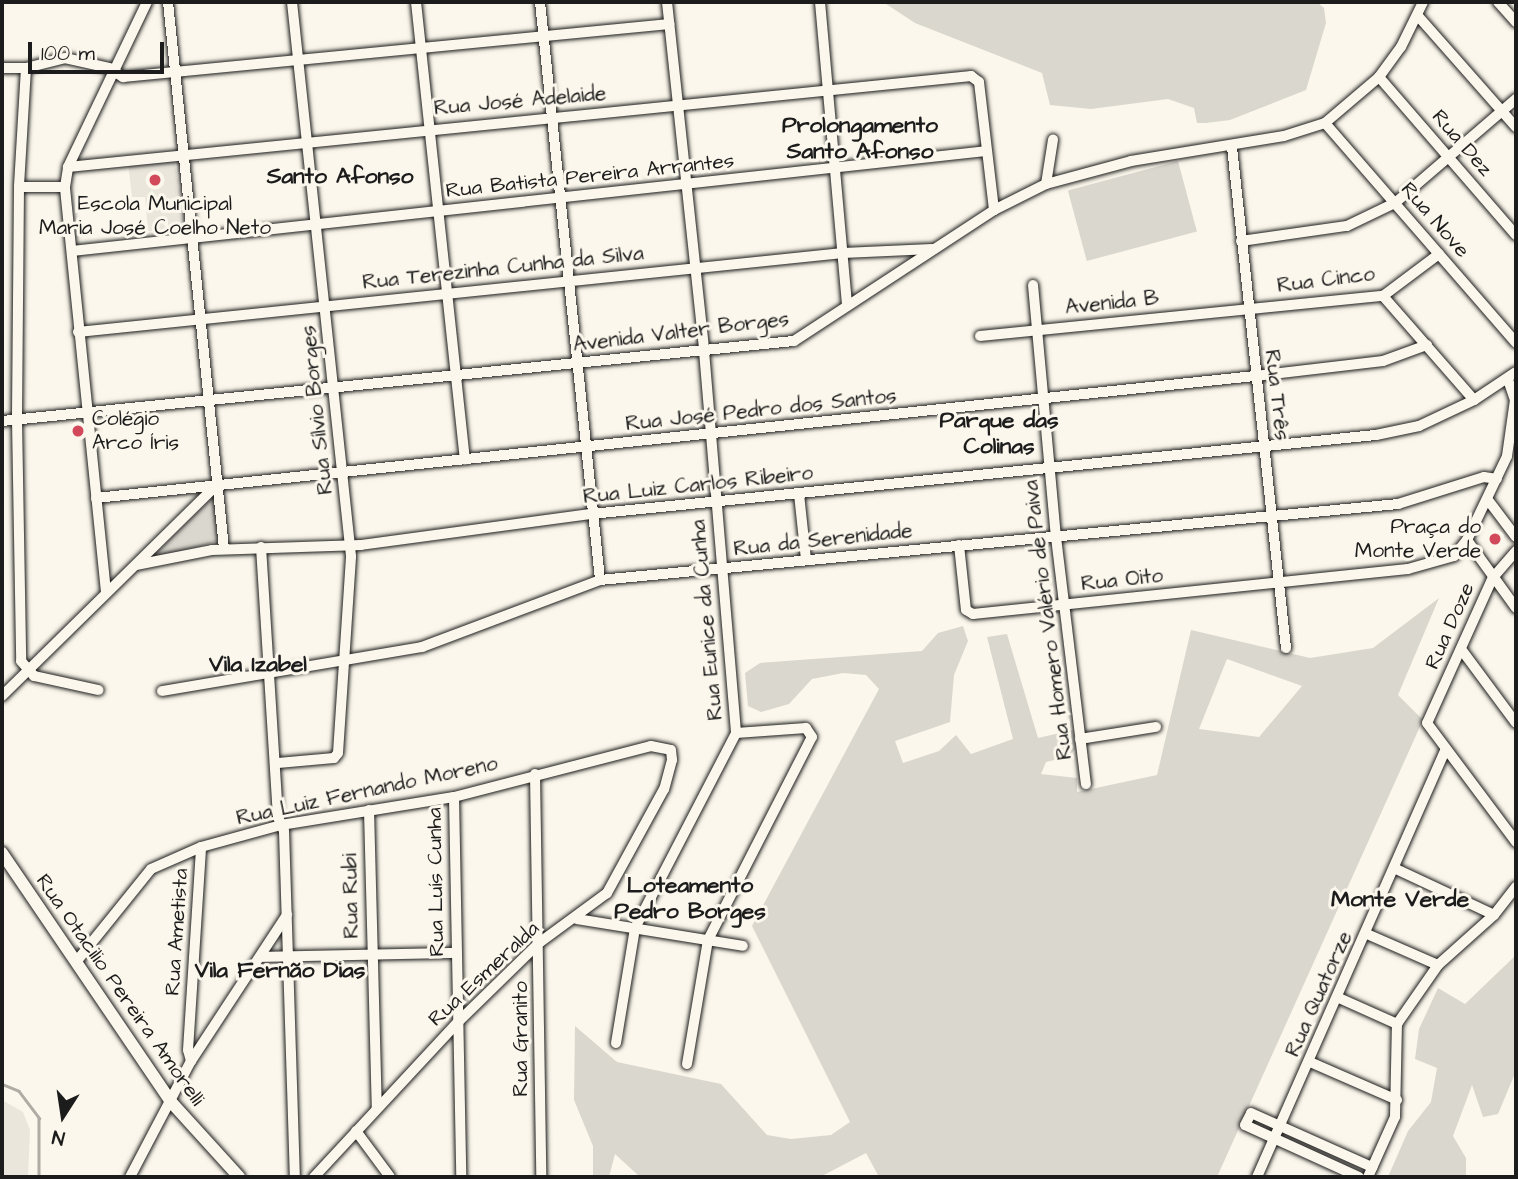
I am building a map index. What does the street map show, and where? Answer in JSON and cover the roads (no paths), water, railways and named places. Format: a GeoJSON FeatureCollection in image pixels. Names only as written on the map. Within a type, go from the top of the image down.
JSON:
{"type":"FeatureCollection","features":[{"type":"Feature","properties":{"kind":"main road","name":"Rua Otacilio Pereira Amorelli"},"geometry":{"type":"LineString","coordinates":[[2,853],[172,1103],[239,1177]]}},
{"type":"Feature","properties":{"kind":"street"},"geometry":{"type":"LineString","coordinates":[[106,592],[65,187],[68,167],[147,2]]}},
{"type":"Feature","properties":{"kind":"street"},"geometry":{"type":"LineString","coordinates":[[168,2],[224,549]]}},
{"type":"Feature","properties":{"kind":"street","name":"Rua Sílvio Borges"},"geometry":{"type":"LineString","coordinates":[[278,763],[337,755],[346,661],[351,546],[292,2]]}},
{"type":"Feature","properties":{"kind":"street"},"geometry":{"type":"LineString","coordinates":[[416,2],[465,458]]}},
{"type":"Feature","properties":{"kind":"street"},"geometry":{"type":"LineString","coordinates":[[540,2],[563,200],[600,580]]}},
{"type":"Feature","properties":{"kind":"street","name":"Rua Eunice da Cunha"},"geometry":{"type":"LineString","coordinates":[[667,2],[704,351],[736,733]]}},
{"type":"Feature","properties":{"kind":"street"},"geometry":{"type":"LineString","coordinates":[[820,2],[837,166],[847,303]]}},
{"type":"Feature","properties":{"kind":"street","name":"Avenida Valter Borges"},"geometry":{"type":"LineString","coordinates":[[2,421],[794,341],[847,303],[994,210],[1046,184],[1131,161],[1232,147],[1325,122],[1379,77],[1418,16],[1423,2]]}},
{"type":"Feature","properties":{"kind":"street"},"geometry":{"type":"LineString","coordinates":[[1498,2],[1516,22]]}},
{"type":"Feature","properties":{"kind":"street"},"geometry":{"type":"LineString","coordinates":[[1418,16],[1516,127]]}},
{"type":"Feature","properties":{"kind":"street"},"geometry":{"type":"LineString","coordinates":[[2,68],[26,68],[65,58],[114,72],[123,78],[669,24]]}},
{"type":"Feature","properties":{"kind":"street"},"geometry":{"type":"LineString","coordinates":[[26,68],[19,187],[17,420],[20,661],[34,676],[97,690]]}},
{"type":"Feature","properties":{"kind":"street","name":"Rua Dez"},"geometry":{"type":"LineString","coordinates":[[1379,77],[1516,235]]}},
{"type":"Feature","properties":{"kind":"street","name":"Rua José Adelaide"},"geometry":{"type":"LineString","coordinates":[[68,167],[678,105],[829,87],[976,78],[986,151]]}},
{"type":"Feature","properties":{"kind":"street"},"geometry":{"type":"LineString","coordinates":[[1241,241],[1347,226],[1395,203],[1516,99]]}},
{"type":"Feature","properties":{"kind":"street","name":"Rua Nove"},"geometry":{"type":"LineString","coordinates":[[1325,122],[1516,343]]}},
{"type":"Feature","properties":{"kind":"street"},"geometry":{"type":"LineString","coordinates":[[1046,184],[1053,140]]}},
{"type":"Feature","properties":{"kind":"street","name":"Rua Três"},"geometry":{"type":"LineString","coordinates":[[1232,147],[1247,308],[1286,648]]}},
{"type":"Feature","properties":{"kind":"street"},"geometry":{"type":"LineString","coordinates":[[986,151],[994,210]]}},
{"type":"Feature","properties":{"kind":"street","name":"Rua Batista Pereira Arrantes"},"geometry":{"type":"LineString","coordinates":[[72,251],[563,200],[837,166],[986,151]]}},
{"type":"Feature","properties":{"kind":"street"},"geometry":{"type":"LineString","coordinates":[[19,187],[65,187]]}},
{"type":"Feature","properties":{"kind":"street","name":"Rua Terezinha Cunha da Silva"},"geometry":{"type":"LineString","coordinates":[[78,332],[200,317],[843,253],[932,249]]}},
{"type":"Feature","properties":{"kind":"street","name":"Rua Cinco"},"geometry":{"type":"LineString","coordinates":[[1247,308],[1383,296],[1439,254]]}},
{"type":"Feature","properties":{"kind":"street","name":"Rua Homero Valério de Paiva"},"geometry":{"type":"LineString","coordinates":[[1033,285],[1056,537],[1086,784]]}},
{"type":"Feature","properties":{"kind":"street"},"geometry":{"type":"LineString","coordinates":[[1383,296],[1474,400]]}},
{"type":"Feature","properties":{"kind":"street","name":"Avenida B"},"geometry":{"type":"LineString","coordinates":[[980,336],[1247,308]]}},
{"type":"Feature","properties":{"kind":"street","name":"Rua José Pedro dos Santos"},"geometry":{"type":"LineString","coordinates":[[96,498],[1255,376],[1383,361],[1427,345]]}},
{"type":"Feature","properties":{"kind":"street","name":"Rua Luiz Carlos Ribeiro"},"geometry":{"type":"LineString","coordinates":[[136,565],[224,549],[351,546],[592,514],[1376,435],[1419,426],[1474,400],[1508,380],[1516,372]]}},
{"type":"Feature","properties":{"kind":"street"},"geometry":{"type":"LineString","coordinates":[[1508,380],[1516,400],[1507,456],[1467,540],[1516,608]]}},
{"type":"Feature","properties":{"kind":"street","name":"Rua da Serenidade"},"geometry":{"type":"LineString","coordinates":[[162,691],[422,647],[600,580],[1398,504],[1484,477],[1497,479]]}},
{"type":"Feature","properties":{"kind":"street"},"geometry":{"type":"LineString","coordinates":[[2,696],[219,483]]}},
{"type":"Feature","properties":{"kind":"street"},"geometry":{"type":"LineString","coordinates":[[799,494],[806,559]]}},
{"type":"Feature","properties":{"kind":"street"},"geometry":{"type":"LineString","coordinates":[[1488,500],[1516,537]]}},
{"type":"Feature","properties":{"kind":"street","name":"Rua Oito"},"geometry":{"type":"LineString","coordinates":[[959,545],[969,612],[1064,605],[1408,569],[1454,556],[1467,540]]}},
{"type":"Feature","properties":{"kind":"street"},"geometry":{"type":"LineString","coordinates":[[261,547],[287,915],[295,1177]]}},
{"type":"Feature","properties":{"kind":"street","name":"Rua Doze"},"geometry":{"type":"LineString","coordinates":[[1446,749],[1427,723],[1493,577],[1516,551]]}},
{"type":"Feature","properties":{"kind":"street"},"geometry":{"type":"LineString","coordinates":[[1461,649],[1516,723]]}},
{"type":"Feature","properties":{"kind":"street"},"geometry":{"type":"LineString","coordinates":[[1080,739],[1156,727]]}},
{"type":"Feature","properties":{"kind":"street"},"geometry":{"type":"LineString","coordinates":[[616,1043],[635,928],[736,733],[806,728],[812,737],[708,940],[687,1064]]}},
{"type":"Feature","properties":{"kind":"street","name":"Rua Luiz Fernando Moreno"},"geometry":{"type":"LineString","coordinates":[[76,962],[151,869],[201,847],[281,825],[454,797],[652,746],[671,750]]}},
{"type":"Feature","properties":{"kind":"street"},"geometry":{"type":"LineString","coordinates":[[1446,749],[1516,842]]}},
{"type":"Feature","properties":{"kind":"street","name":"Rua Quatorze"},"geometry":{"type":"LineString","coordinates":[[1257,1177],[1396,869],[1446,749]]}},
{"type":"Feature","properties":{"kind":"street","name":"Rua Esmeralda"},"geometry":{"type":"LineString","coordinates":[[314,1177],[458,1022],[540,943],[577,919],[607,892],[663,789],[673,760],[671,750]]}},
{"type":"Feature","properties":{"kind":"street","name":"Rua Granito"},"geometry":{"type":"LineString","coordinates":[[535,775],[540,943],[541,1177]]}},
{"type":"Feature","properties":{"kind":"street","name":"Rua Luís Cunha"},"geometry":{"type":"LineString","coordinates":[[454,797],[461,1177]]}},
{"type":"Feature","properties":{"kind":"street","name":"Rua Rubi"},"geometry":{"type":"LineString","coordinates":[[369,810],[377,1108]]}},
{"type":"Feature","properties":{"kind":"street","name":"Rua Ametista"},"geometry":{"type":"LineString","coordinates":[[191,1061],[188,1050],[201,847]]}},
{"type":"Feature","properties":{"kind":"street"},"geometry":{"type":"LineString","coordinates":[[1396,869],[1494,915]]}},
{"type":"Feature","properties":{"kind":"street"},"geometry":{"type":"LineString","coordinates":[[1359,1177],[1245,1125],[1251,1113],[1370,1172],[1386,1141],[1397,1100],[1397,1024],[1438,965],[1494,915],[1516,887]]}},
{"type":"Feature","properties":{"kind":"street"},"geometry":{"type":"LineString","coordinates":[[131,1177],[172,1103],[191,1061],[262,957],[287,915]]}},
{"type":"Feature","properties":{"kind":"street"},"geometry":{"type":"LineString","coordinates":[[577,919],[743,946]]}},
{"type":"Feature","properties":{"kind":"street"},"geometry":{"type":"LineString","coordinates":[[1367,934],[1438,965]]}},
{"type":"Feature","properties":{"kind":"street"},"geometry":{"type":"LineString","coordinates":[[262,957],[456,953]]}},
{"type":"Feature","properties":{"kind":"street"},"geometry":{"type":"LineString","coordinates":[[1339,998],[1397,1024]]}},
{"type":"Feature","properties":{"kind":"street"},"geometry":{"type":"LineString","coordinates":[[1310,1062],[1397,1100]]}},
{"type":"Feature","properties":{"kind":"street"},"geometry":{"type":"LineString","coordinates":[[356,1131],[390,1177]]}},
{"type":"Feature","properties":{"kind":"waterway"},"geometry":{"type":"LineString","coordinates":[[2,1084],[19,1091],[39,1118],[39,1177]]}},
{"type":"Feature","properties":{"kind":"place","name":"Escola Municipal Maria José Coelho Neto"},"geometry":{"type":"Point","coordinates":[155,180]}},
{"type":"Feature","properties":{"kind":"place","name":"Colégio Arco Íris"},"geometry":{"type":"Point","coordinates":[78,431]}},
{"type":"Feature","properties":{"kind":"place","name":"Praça do Monte Verde"},"geometry":{"type":"Point","coordinates":[1495,539]}},
{"type":"Feature","properties":{"kind":"district","name":"Prolongamento Santo Afonso"},"geometry":{"type":"Point","coordinates":[860,138]}},
{"type":"Feature","properties":{"kind":"district","name":"Santo Afonso"},"geometry":{"type":"Point","coordinates":[340,176]}},
{"type":"Feature","properties":{"kind":"district","name":"Parque das Colinas"},"geometry":{"type":"Point","coordinates":[999,433]}},
{"type":"Feature","properties":{"kind":"district","name":"Vila Izabel"},"geometry":{"type":"Point","coordinates":[258,664]}},
{"type":"Feature","properties":{"kind":"district","name":"Loteamento Pedro Borges"},"geometry":{"type":"Point","coordinates":[690,898]}},
{"type":"Feature","properties":{"kind":"district","name":"Monte Verde"},"geometry":{"type":"Point","coordinates":[1400,899]}},
{"type":"Feature","properties":{"kind":"district","name":"Vila Fernão Dias"},"geometry":{"type":"Point","coordinates":[280,970]}}]}
